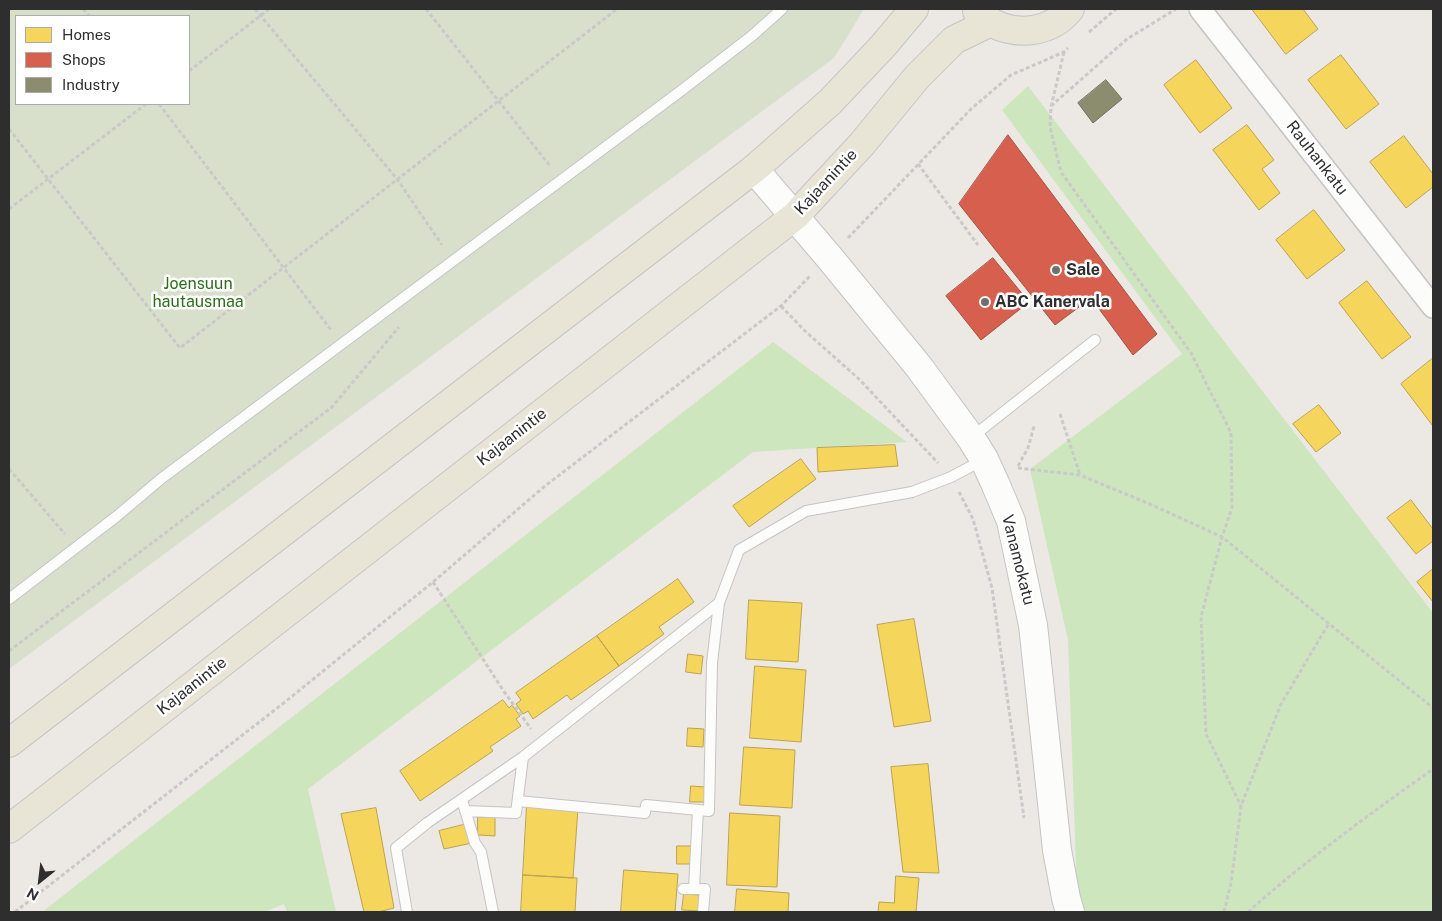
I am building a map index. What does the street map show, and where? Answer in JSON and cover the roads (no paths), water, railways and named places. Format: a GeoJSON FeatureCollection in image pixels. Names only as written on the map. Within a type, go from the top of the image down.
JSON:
{"type":"FeatureCollection","features":[{"type":"Feature","properties":{"kind":"main road"},"geometry":{"type":"LineString","coordinates":[[9,743],[754,169],[830,102],[883,46],[914,9]]}},
{"type":"Feature","properties":{"kind":"main road"},"geometry":{"type":"LineString","coordinates":[[983,16],[1015,31],[1041,29],[1064,16],[1070,9]]}},
{"type":"Feature","properties":{"kind":"main road","name":"Kajaanintie"},"geometry":{"type":"LineString","coordinates":[[9,828],[795,216],[862,144],[923,70],[954,40],[983,16]]}},
{"type":"Feature","properties":{"kind":"street","name":"Rauhankatu"},"geometry":{"type":"LineString","coordinates":[[1200,9],[1433,307]]}},
{"type":"Feature","properties":{"kind":"street","name":"Vanamokatu"},"geometry":{"type":"LineString","coordinates":[[754,169],[830,257],[919,367],[978,449],[1010,521],[1033,625],[1057,850],[1070,912]]}},
{"type":"Feature","properties":{"kind":"lane"},"geometry":{"type":"LineString","coordinates":[[9,600],[117,516],[162,478],[690,84],[753,35],[782,9]]}},
{"type":"Feature","properties":{"kind":"lane"},"geometry":{"type":"LineString","coordinates":[[518,801],[645,813],[646,805],[709,811],[712,663],[719,603],[739,550],[806,511],[912,492],[951,477],[978,449],[1095,340]]}},
{"type":"Feature","properties":{"kind":"lane"},"geometry":{"type":"LineString","coordinates":[[407,912],[396,848],[427,823],[523,756],[719,603]]}},
{"type":"Feature","properties":{"kind":"lane"},"geometry":{"type":"LineString","coordinates":[[465,811],[516,813],[523,756]]}},
{"type":"Feature","properties":{"kind":"lane"},"geometry":{"type":"LineString","coordinates":[[462,800],[475,843],[482,852],[493,912]]}},
{"type":"Feature","properties":{"kind":"lane"},"geometry":{"type":"LineString","coordinates":[[698,810],[689,888],[705,889],[703,912]]}},
{"type":"Feature","properties":{"kind":"place","name":"Sale"},"geometry":{"type":"Point","coordinates":[1056,270]}},
{"type":"Feature","properties":{"kind":"place","name":"ABC Kanervala"},"geometry":{"type":"Point","coordinates":[985,302]}},
{"type":"Feature","properties":{"kind":"park label","name":"Joensuun hautausmaa"},"geometry":{"type":"Point","coordinates":[198,293]}}]}
